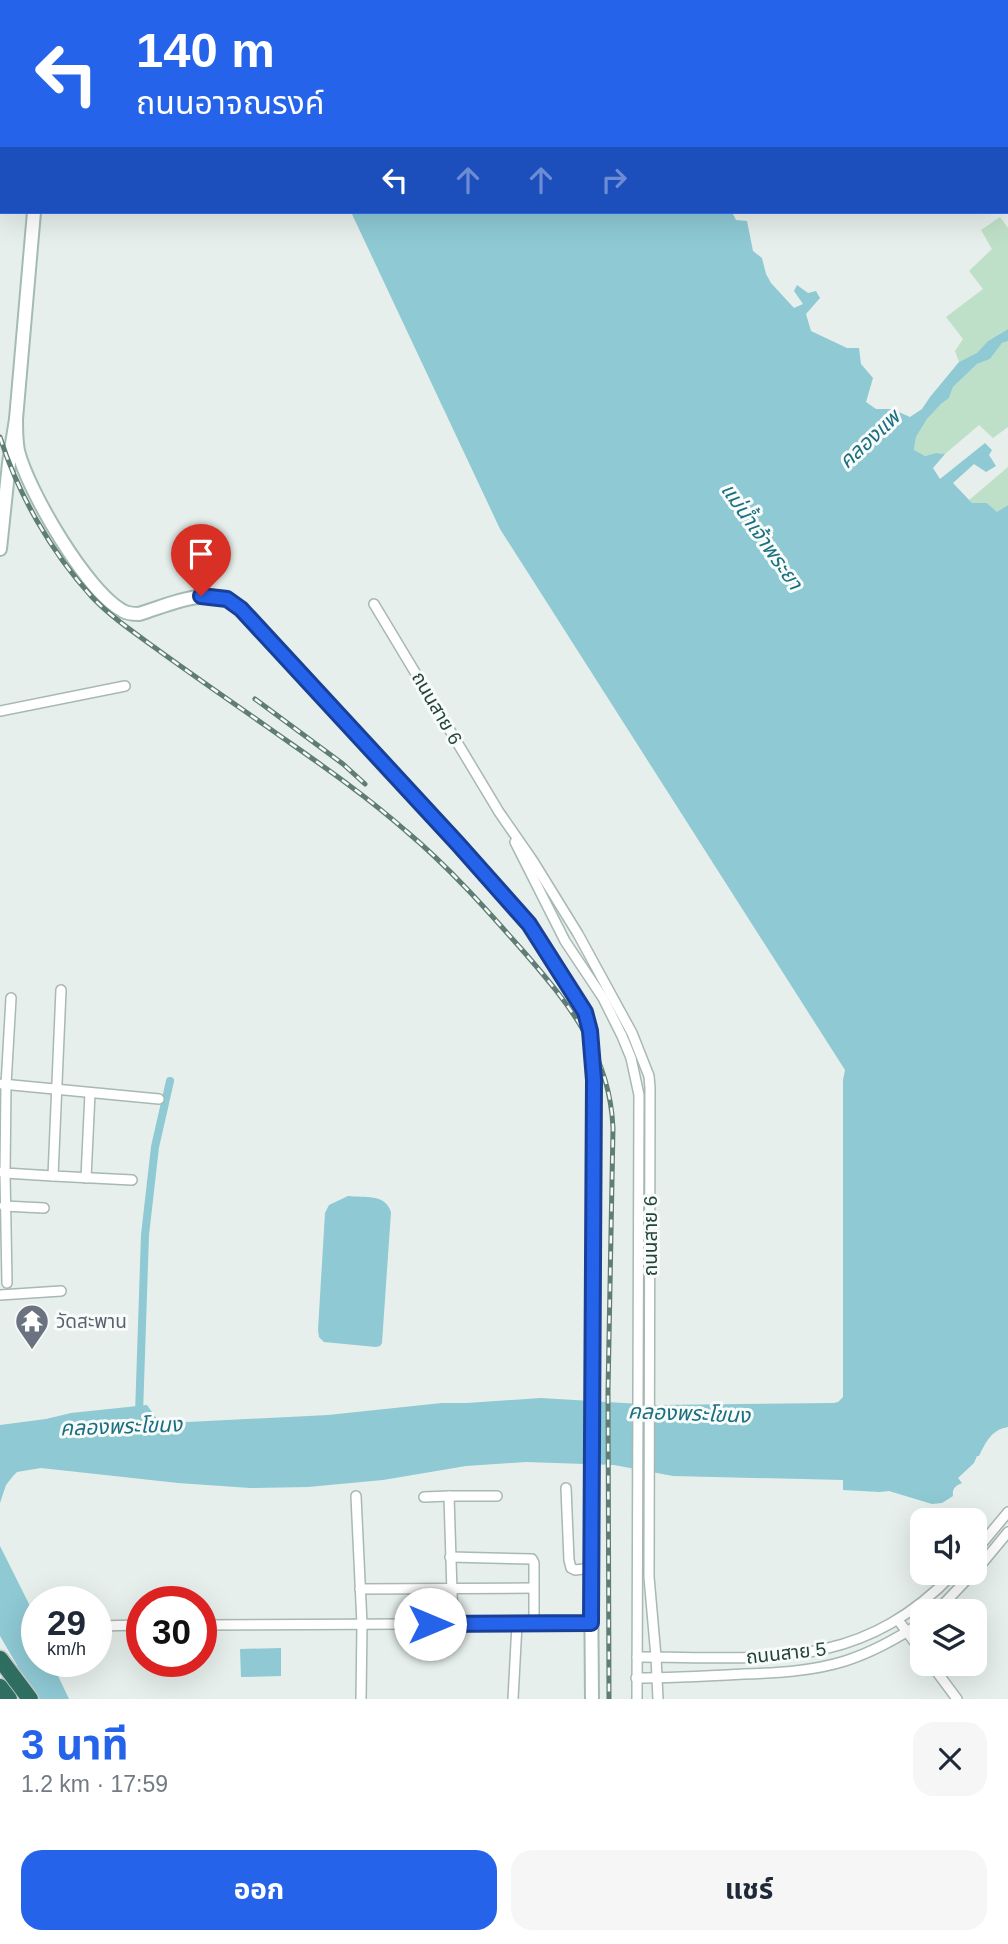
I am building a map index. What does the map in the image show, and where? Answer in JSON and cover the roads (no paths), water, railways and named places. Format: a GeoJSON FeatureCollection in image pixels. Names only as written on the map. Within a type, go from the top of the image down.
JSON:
{"type":"FeatureCollection","features":[{"type":"Feature","properties":{"kind":"highway"},"geometry":{"type":"LineString","coordinates":[[0,1659],[30,1699]]}},
{"type":"Feature","properties":{"kind":"highway"},"geometry":{"type":"LineString","coordinates":[[0,1687],[9,1699]]}},
{"type":"Feature","properties":{"kind":"street"},"geometry":{"type":"LineString","coordinates":[[0,549],[16,419],[34,214]]}},
{"type":"Feature","properties":{"kind":"street"},"geometry":{"type":"LineString","coordinates":[[16,419],[17,448],[46,514],[98,590],[129,614],[139,614],[201,596],[227,599],[235,604],[529,924],[585,1012],[590,1031],[594,1080],[592,1699]]}},
{"type":"Feature","properties":{"kind":"street","name":"ถนนสาย 6"},"geometry":{"type":"LineString","coordinates":[[374,604],[499,812],[578,934],[632,1033],[649,1076],[649,1577],[658,1699]]}},
{"type":"Feature","properties":{"kind":"street"},"geometry":{"type":"LineString","coordinates":[[0,711],[125,686]]}},
{"type":"Feature","properties":{"kind":"street","name":"ถนนสาย 6"},"geometry":{"type":"LineString","coordinates":[[499,812],[565,941],[603,998],[622,1036],[631,1058],[639,1095],[636,1699]]}},
{"type":"Feature","properties":{"kind":"street"},"geometry":{"type":"LineString","coordinates":[[53,1176],[61,990]]}},
{"type":"Feature","properties":{"kind":"street"},"geometry":{"type":"LineString","coordinates":[[7,1283],[2,1172],[3,1084],[11,998]]}},
{"type":"Feature","properties":{"kind":"street"},"geometry":{"type":"LineString","coordinates":[[3,1084],[159,1099]]}},
{"type":"Feature","properties":{"kind":"street"},"geometry":{"type":"LineString","coordinates":[[86,1178],[90,1093]]}},
{"type":"Feature","properties":{"kind":"street"},"geometry":{"type":"LineString","coordinates":[[2,1172],[132,1180]]}},
{"type":"Feature","properties":{"kind":"street"},"geometry":{"type":"LineString","coordinates":[[4,1206],[44,1208]]}},
{"type":"Feature","properties":{"kind":"street"},"geometry":{"type":"LineString","coordinates":[[0,1294],[61,1291]]}},
{"type":"Feature","properties":{"kind":"street"},"geometry":{"type":"LineString","coordinates":[[566,1488],[571,1568],[575,1570],[591,1567]]}},
{"type":"Feature","properties":{"kind":"street"},"geometry":{"type":"LineString","coordinates":[[356,1496],[362,1625],[360,1699]]}},
{"type":"Feature","properties":{"kind":"street"},"geometry":{"type":"LineString","coordinates":[[449,1496],[453,1624]]}},
{"type":"Feature","properties":{"kind":"street"},"geometry":{"type":"LineString","coordinates":[[424,1497],[497,1496]]}},
{"type":"Feature","properties":{"kind":"street"},"geometry":{"type":"LineString","coordinates":[[987,1537],[1008,1512]]}},
{"type":"Feature","properties":{"kind":"street"},"geometry":{"type":"LineString","coordinates":[[987,1557],[1008,1532]]}},
{"type":"Feature","properties":{"kind":"street"},"geometry":{"type":"LineString","coordinates":[[450,1556],[532,1559],[534,1623]]}},
{"type":"Feature","properties":{"kind":"street","name":"ถนนสาย 5"},"geometry":{"type":"LineString","coordinates":[[637,1657],[730,1658],[793,1655],[836,1648],[898,1620],[941,1585]]}},
{"type":"Feature","properties":{"kind":"street"},"geometry":{"type":"LineString","coordinates":[[949,1599],[962,1585]]}},
{"type":"Feature","properties":{"kind":"street"},"geometry":{"type":"LineString","coordinates":[[360,1589],[533,1588]]}},
{"type":"Feature","properties":{"kind":"street"},"geometry":{"type":"LineString","coordinates":[[898,1620],[910,1636]]}},
{"type":"Feature","properties":{"kind":"street"},"geometry":{"type":"LineString","coordinates":[[513,1699],[517,1623]]}},
{"type":"Feature","properties":{"kind":"street"},"geometry":{"type":"LineString","coordinates":[[217,1625],[591,1623]]}},
{"type":"Feature","properties":{"kind":"street","name":"ถนนสาย 5"},"geometry":{"type":"LineString","coordinates":[[636,1678],[774,1673],[816,1668],[867,1653],[910,1630]]}},
{"type":"Feature","properties":{"kind":"street"},"geometry":{"type":"LineString","coordinates":[[940,1676],[957,1699]]}},
{"type":"Feature","properties":{"kind":"water"},"geometry":{"type":"Polygon","coordinates":[[[352,214],[733,214],[736,220],[747,221],[753,251],[762,258],[771,283],[794,308],[803,304],[794,291],[797,285],[808,293],[816,291],[820,298],[806,314],[811,331],[847,348],[859,348],[861,364],[873,378],[866,402],[876,409],[892,409],[910,417],[922,409],[959,362],[977,353],[988,341],[1008,329],[1008,341],[1002,343],[990,359],[977,364],[953,387],[949,398],[927,419],[916,437],[914,450],[925,456],[945,454],[933,468],[940,479],[985,443],[992,450],[989,455],[996,466],[986,472],[974,464],[953,483],[972,503],[987,503],[997,512],[1008,505],[1008,1427],[990,1437],[974,1463],[958,1478],[962,1483],[954,1488],[953,1496],[942,1503],[932,1504],[889,1491],[843,1490],[843,1480],[673,1476],[614,1465],[526,1462],[466,1466],[383,1480],[308,1487],[250,1488],[41,1468],[17,1472],[6,1485],[0,1503],[0,1425],[71,1413],[147,1405],[157,1419],[188,1422],[328,1415],[442,1403],[541,1398],[657,1405],[834,1403],[843,1397],[845,1070],[500,529],[352,214]]]}},
{"type":"Feature","properties":{"kind":"water"},"geometry":{"type":"Polygon","coordinates":[[[348,1196],[379,1199],[391,1212],[382,1343],[376,1347],[324,1342],[319,1337],[325,1213],[329,1205],[348,1196]]]}},
{"type":"Feature","properties":{"kind":"water"},"geometry":{"type":"Polygon","coordinates":[[[0,1546],[21,1588],[21,1677],[59,1677],[69,1699],[28,1699],[17,1665],[0,1636],[0,1546]]]}},
{"type":"Feature","properties":{"kind":"water"},"geometry":{"type":"Polygon","coordinates":[[[281,1648],[281,1676],[241,1677],[240,1649],[281,1648]]]}},
{"type":"Feature","properties":{"kind":"waterway","name":"คลองพระโขนง"},"geometry":{"type":"LineString","coordinates":[[139,1414],[145,1235],[155,1147],[170,1081]]}},
{"type":"Feature","properties":{"kind":"railway"},"geometry":{"type":"LineString","coordinates":[[0,437],[16,480],[37,522],[92,597],[138,635],[355,790],[422,845],[467,889],[541,972],[572,1012],[596,1054],[610,1102],[613,1128],[608,1391],[609,1699]]}},
{"type":"Feature","properties":{"kind":"railway"},"geometry":{"type":"LineString","coordinates":[[255,699],[343,764],[365,784]]}},
{"type":"Feature","properties":{"kind":"place","name":"วัดสะพาน"},"geometry":{"type":"Point","coordinates":[32,1351]}},
{"type":"Feature","properties":{"kind":"water label","name":"คลองแพ"},"geometry":{"type":"Point","coordinates":[869,439]}},
{"type":"Feature","properties":{"kind":"water label","name":"แม่น้ำเจ้าพระยา"},"geometry":{"type":"Point","coordinates":[762,536]}}]}
